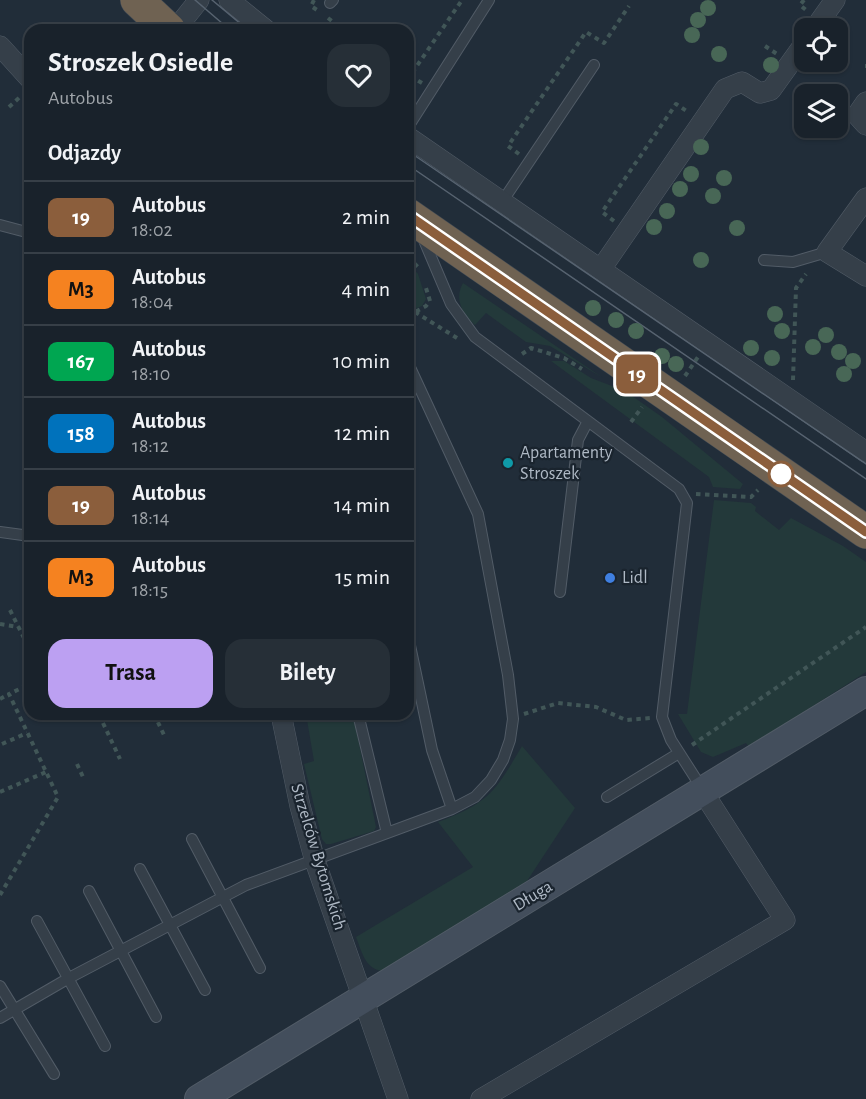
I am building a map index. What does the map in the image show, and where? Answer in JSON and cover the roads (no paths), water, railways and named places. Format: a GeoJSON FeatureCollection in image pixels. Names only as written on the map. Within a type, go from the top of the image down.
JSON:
{"type":"FeatureCollection","features":[{"type":"Feature","properties":{"kind":"highway"},"geometry":{"type":"LineString","coordinates":[[137,0],[163,24]]}},
{"type":"Feature","properties":{"kind":"highway"},"geometry":{"type":"LineString","coordinates":[[414,221],[866,532]]}},
{"type":"Feature","properties":{"kind":"street"},"geometry":{"type":"LineString","coordinates":[[180,24],[199,0]]}},
{"type":"Feature","properties":{"kind":"street"},"geometry":{"type":"LineString","coordinates":[[229,0],[259,24]]}},
{"type":"Feature","properties":{"kind":"street"},"geometry":{"type":"LineString","coordinates":[[822,18],[835,0]]}},
{"type":"Feature","properties":{"kind":"street"},"geometry":{"type":"LineString","coordinates":[[2,53],[24,85]]}},
{"type":"Feature","properties":{"kind":"street"},"geometry":{"type":"LineString","coordinates":[[601,269],[725,90],[742,82],[760,93],[771,90],[794,58]]}},
{"type":"Feature","properties":{"kind":"street"},"geometry":{"type":"LineString","coordinates":[[866,102],[857,115],[866,125]]}},
{"type":"Feature","properties":{"kind":"street"},"geometry":{"type":"LineString","coordinates":[[414,140],[866,452]]}},
{"type":"Feature","properties":{"kind":"street"},"geometry":{"type":"LineString","coordinates":[[866,198],[827,252],[866,276]]}},
{"type":"Feature","properties":{"kind":"street","name":"Długa"},"geometry":{"type":"LineString","coordinates":[[199,1099],[866,691]]}},
{"type":"Feature","properties":{"kind":"street","name":"Strzelców Bytomskich"},"geometry":{"type":"LineString","coordinates":[[282,720],[300,806],[315,861],[398,1099]]}},
{"type":"Feature","properties":{"kind":"street"},"geometry":{"type":"LineString","coordinates":[[481,1099],[784,920],[704,792]]}},
{"type":"Feature","properties":{"kind":"lane"},"geometry":{"type":"LineString","coordinates":[[414,118],[489,0]]}},
{"type":"Feature","properties":{"kind":"lane"},"geometry":{"type":"LineString","coordinates":[[502,202],[594,65]]}},
{"type":"Feature","properties":{"kind":"lane"},"geometry":{"type":"LineString","coordinates":[[0,225],[24,231]]}},
{"type":"Feature","properties":{"kind":"lane"},"geometry":{"type":"LineString","coordinates":[[414,226],[426,243],[442,288],[463,323],[475,337],[679,489],[687,503],[662,717],[679,753],[704,792]]}},
{"type":"Feature","properties":{"kind":"lane"},"geometry":{"type":"LineString","coordinates":[[764,260],[793,262],[827,252]]}},
{"type":"Feature","properties":{"kind":"lane"},"geometry":{"type":"LineString","coordinates":[[0,1018],[69,978],[246,885],[452,809],[475,797],[491,780],[507,750],[513,719],[508,675],[477,514],[414,376]]}},
{"type":"Feature","properties":{"kind":"lane"},"geometry":{"type":"LineString","coordinates":[[560,592],[578,440],[588,421]]}},
{"type":"Feature","properties":{"kind":"lane"},"geometry":{"type":"LineString","coordinates":[[0,532],[24,535]]}},
{"type":"Feature","properties":{"kind":"lane"},"geometry":{"type":"LineString","coordinates":[[414,664],[432,750],[452,809]]}},
{"type":"Feature","properties":{"kind":"lane"},"geometry":{"type":"LineString","coordinates":[[359,720],[387,833]]}},
{"type":"Feature","properties":{"kind":"lane"},"geometry":{"type":"LineString","coordinates":[[607,797],[679,753]]}},
{"type":"Feature","properties":{"kind":"lane"},"geometry":{"type":"LineString","coordinates":[[192,839],[260,968]]}},
{"type":"Feature","properties":{"kind":"lane"},"geometry":{"type":"LineString","coordinates":[[140,869],[205,990]]}},
{"type":"Feature","properties":{"kind":"lane"},"geometry":{"type":"LineString","coordinates":[[89,891],[156,1017]]}},
{"type":"Feature","properties":{"kind":"lane"},"geometry":{"type":"LineString","coordinates":[[37,921],[105,1046]]}},
{"type":"Feature","properties":{"kind":"lane"},"geometry":{"type":"LineString","coordinates":[[0,986],[54,1074]]}},
{"type":"Feature","properties":{"kind":"tram line"},"geometry":{"type":"LineString","coordinates":[[195,0],[223,24]]}},
{"type":"Feature","properties":{"kind":"tram line"},"geometry":{"type":"LineString","coordinates":[[212,0],[241,24]]}},
{"type":"Feature","properties":{"kind":"tram line"},"geometry":{"type":"LineString","coordinates":[[414,155],[866,464]]}},
{"type":"Feature","properties":{"kind":"tram line"},"geometry":{"type":"LineString","coordinates":[[414,169],[866,479]]}},
{"type":"Feature","properties":{"kind":"place","name":"Apartamenty Stroszek"},"geometry":{"type":"Point","coordinates":[508,463]}},
{"type":"Feature","properties":{"kind":"place","name":"Lidl"},"geometry":{"type":"Point","coordinates":[610,578]}}]}
